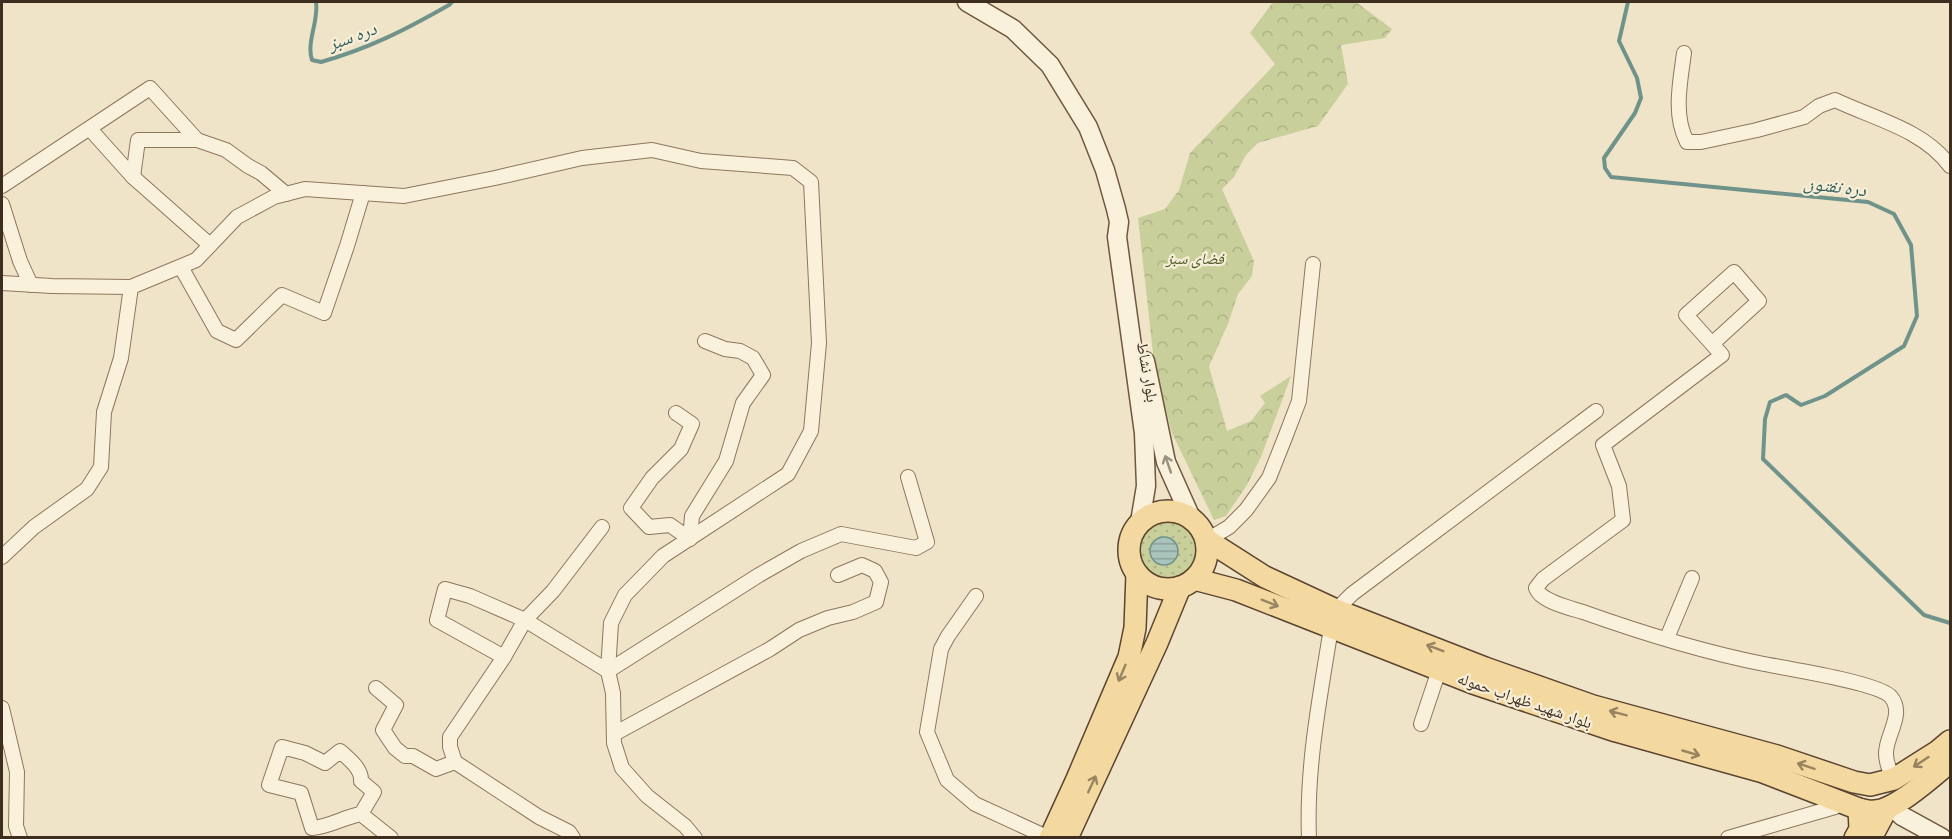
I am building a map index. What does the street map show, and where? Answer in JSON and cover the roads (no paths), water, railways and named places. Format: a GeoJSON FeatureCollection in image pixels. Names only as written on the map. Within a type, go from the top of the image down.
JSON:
{"type":"FeatureCollection","features":[{"type":"Feature","properties":{"kind":"main road","name":"بلوار نشاط"},"geometry":{"type":"LineString","coordinates":[[967,2],[1013,29],[1050,65],[1088,127],[1105,170],[1119,222],[1125,230],[1131,256],[1145,361],[1166,462],[1191,518]]}},
{"type":"Feature","properties":{"kind":"main road","name":"بلوار نشاط"},"geometry":{"type":"LineString","coordinates":[[1119,222],[1117,237],[1144,433],[1146,486],[1140,522]]}},
{"type":"Feature","properties":{"kind":"main road"},"geometry":{"type":"LineString","coordinates":[[1067,837],[1159,637],[1187,583],[1205,561],[1207,540],[1198,524],[1191,518],[1175,511],[1159,511],[1149,515],[1132,531],[1128,549],[1129,558],[1137,574],[1152,586],[1171,589],[1187,583]]}},
{"type":"Feature","properties":{"kind":"main road","name":"بلوار شهید ظهراب حموله"},"geometry":{"type":"LineString","coordinates":[[1207,540],[1334,619],[1439,670],[1616,731],[1763,772],[1859,809]]}},
{"type":"Feature","properties":{"kind":"main road"},"geometry":{"type":"LineString","coordinates":[[1243,593],[1235,585],[1233,574],[1238,569],[1251,567]]}},
{"type":"Feature","properties":{"kind":"main road"},"geometry":{"type":"LineString","coordinates":[[1049,837],[1129,657],[1135,628],[1137,574]]}},
{"type":"Feature","properties":{"kind":"main road","name":"بلوار شهید ظهراب حموله"},"geometry":{"type":"LineString","coordinates":[[1187,583],[1243,593],[1334,619],[1593,706],[1777,756],[1854,782]]}},
{"type":"Feature","properties":{"kind":"main road"},"geometry":{"type":"LineString","coordinates":[[1135,628],[1147,621],[1152,622],[1159,637]]}},
{"type":"Feature","properties":{"kind":"main road"},"geometry":{"type":"LineString","coordinates":[[1859,809],[1873,812],[1950,741]]}},
{"type":"Feature","properties":{"kind":"main road"},"geometry":{"type":"LineString","coordinates":[[1871,837],[1893,795],[1917,789],[1950,762]]}},
{"type":"Feature","properties":{"kind":"main road"},"geometry":{"type":"LineString","coordinates":[[1854,782],[1879,784],[1893,795],[1902,816],[1942,837]]}},
{"type":"Feature","properties":{"kind":"main road"},"geometry":{"type":"LineString","coordinates":[[1838,802],[1854,782]]}},
{"type":"Feature","properties":{"kind":"main road"},"geometry":{"type":"LineString","coordinates":[[1854,782],[1853,799],[1859,809],[1860,830],[1855,837]]}},
{"type":"Feature","properties":{"kind":"street"},"geometry":{"type":"LineString","coordinates":[[1684,53],[1678,104],[1681,129],[1687,142],[1701,142],[1804,117],[1819,106],[1835,100],[1900,128],[1942,154],[1950,166]]}},
{"type":"Feature","properties":{"kind":"street"},"geometry":{"type":"LineString","coordinates":[[2,186],[150,88],[197,140]]}},
{"type":"Feature","properties":{"kind":"street"},"geometry":{"type":"LineString","coordinates":[[90,129],[134,177],[210,245]]}},
{"type":"Feature","properties":{"kind":"street"},"geometry":{"type":"LineString","coordinates":[[134,177],[138,140],[197,140],[226,150],[261,173],[286,194]]}},
{"type":"Feature","properties":{"kind":"street"},"geometry":{"type":"LineString","coordinates":[[2,283],[131,286],[196,260],[237,217],[274,197],[305,189],[404,196],[582,158],[652,150],[701,161],[793,168],[812,182],[819,343],[811,431],[789,474],[663,556],[625,595],[611,623],[608,671],[613,693],[614,743],[622,768],[647,796],[685,826],[695,837]]}},
{"type":"Feature","properties":{"kind":"street"},"geometry":{"type":"LineString","coordinates":[[181,267],[217,331],[236,340],[282,295],[324,313],[363,193]]}},
{"type":"Feature","properties":{"kind":"street"},"geometry":{"type":"LineString","coordinates":[[2,204],[20,261],[31,285]]}},
{"type":"Feature","properties":{"kind":"street"},"geometry":{"type":"LineString","coordinates":[[1207,540],[1228,527],[1246,510],[1269,478],[1286,435],[1299,401],[1313,264]]}},
{"type":"Feature","properties":{"kind":"street"},"geometry":{"type":"LineString","coordinates":[[1712,344],[1760,301],[1734,272],[1686,315],[1712,344],[1722,355],[1603,445],[1619,486],[1623,520],[1543,579],[1536,588],[1540,595],[1553,602],[1617,624],[1761,663],[1825,675],[1890,694],[1895,703],[1896,716],[1886,754],[1893,795]]}},
{"type":"Feature","properties":{"kind":"street"},"geometry":{"type":"LineString","coordinates":[[2,557],[34,527],[87,489],[101,467],[104,412],[121,358],[131,286]]}},
{"type":"Feature","properties":{"kind":"street"},"geometry":{"type":"LineString","coordinates":[[690,538],[692,516],[726,461],[743,404],[763,375],[753,358],[740,351],[705,341]]}},
{"type":"Feature","properties":{"kind":"street"},"geometry":{"type":"LineString","coordinates":[[1309,837],[1307,804],[1311,750],[1334,619],[1352,594],[1596,411]]}},
{"type":"Feature","properties":{"kind":"street"},"geometry":{"type":"LineString","coordinates":[[676,413],[692,424],[681,449],[652,478],[631,507],[649,527],[670,525],[690,538]]}},
{"type":"Feature","properties":{"kind":"street"},"geometry":{"type":"LineString","coordinates":[[608,671],[759,574],[801,551],[841,534],[916,548],[927,542],[908,477]]}},
{"type":"Feature","properties":{"kind":"street"},"geometry":{"type":"LineString","coordinates":[[573,837],[569,832],[540,817],[455,762],[450,747],[450,737],[504,657],[525,620],[553,591],[602,527]]}},
{"type":"Feature","properties":{"kind":"street"},"geometry":{"type":"LineString","coordinates":[[614,734],[770,649],[798,630],[876,602],[881,582],[875,571],[862,565],[838,575]]}},
{"type":"Feature","properties":{"kind":"street"},"geometry":{"type":"LineString","coordinates":[[1666,638],[1692,578]]}},
{"type":"Feature","properties":{"kind":"street"},"geometry":{"type":"LineString","coordinates":[[504,657],[437,620],[446,589],[470,596],[525,620],[608,671]]}},
{"type":"Feature","properties":{"kind":"street"},"geometry":{"type":"LineString","coordinates":[[976,596],[941,649],[927,732],[947,780],[975,804],[1049,837]]}},
{"type":"Feature","properties":{"kind":"street"},"geometry":{"type":"LineString","coordinates":[[1421,724],[1439,670]]}},
{"type":"Feature","properties":{"kind":"street"},"geometry":{"type":"LineString","coordinates":[[376,688],[396,705],[382,730],[395,748],[405,756],[413,756],[436,768],[455,762]]}},
{"type":"Feature","properties":{"kind":"street"},"geometry":{"type":"LineString","coordinates":[[2,708],[17,772],[16,826],[20,837]]}},
{"type":"Feature","properties":{"kind":"street"},"geometry":{"type":"LineString","coordinates":[[361,814],[374,792],[361,781],[362,776],[340,751],[325,763],[306,753],[282,747],[269,785],[301,793],[312,828],[361,814],[391,837]]}},
{"type":"Feature","properties":{"kind":"street"},"geometry":{"type":"LineString","coordinates":[[1728,837],[1835,807],[1838,802]]}},
{"type":"Feature","properties":{"kind":"water"},"geometry":{"type":"Polygon","coordinates":[[[1164,537],[1174,541],[1178,551],[1174,561],[1164,565],[1154,561],[1150,551],[1154,541],[1164,537]]]}},
{"type":"Feature","properties":{"kind":"waterway","name":"دره سبز"},"geometry":{"type":"LineString","coordinates":[[316,2],[311,53],[312,60],[321,62],[387,38],[452,2]]}},
{"type":"Feature","properties":{"kind":"waterway","name":"دره نفتون"},"geometry":{"type":"LineString","coordinates":[[1628,2],[1619,41],[1637,78],[1641,98],[1635,113],[1604,158],[1605,168],[1611,177],[1868,202],[1894,214],[1911,245],[1917,316],[1904,346],[1825,396],[1801,405],[1786,395],[1770,402],[1765,419],[1763,459],[1924,615],[1950,623]]}},
{"type":"Feature","properties":{"kind":"park label","name":"فضای سبز"},"geometry":{"type":"Point","coordinates":[1195,258]}}]}
